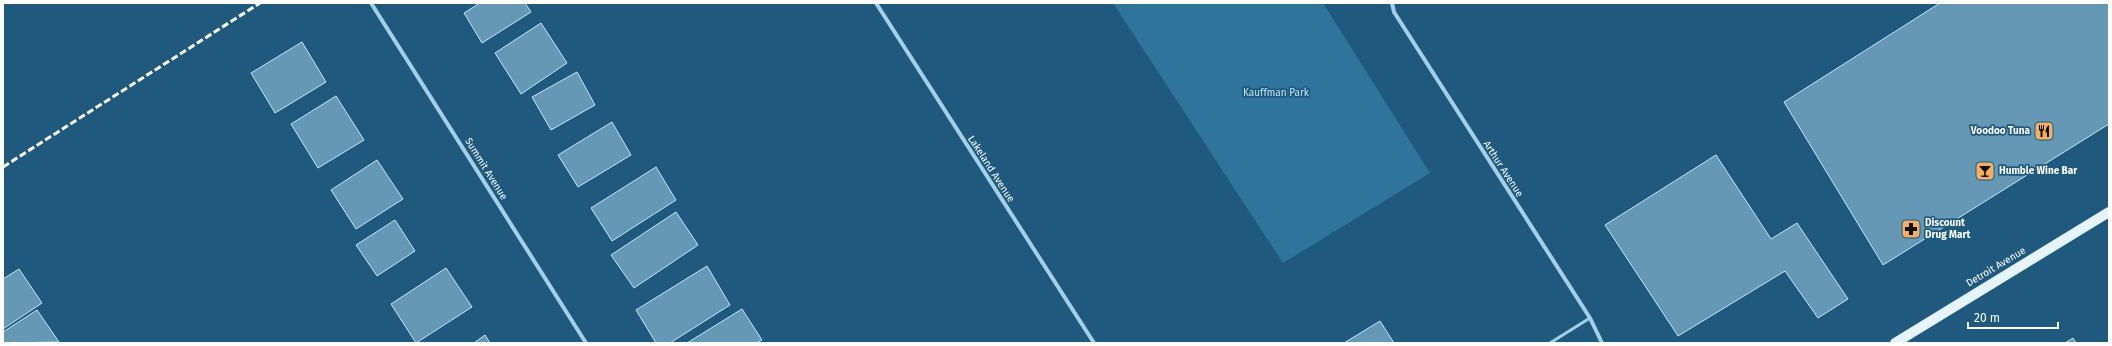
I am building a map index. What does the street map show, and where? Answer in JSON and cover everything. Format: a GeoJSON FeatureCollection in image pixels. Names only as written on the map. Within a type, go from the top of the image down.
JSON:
{"type":"FeatureCollection","features":[{"type":"Feature","properties":{"kind":"main road","name":"Detroit Avenue"},"geometry":{"type":"LineString","coordinates":[[1896,343],[2109,212]]}},
{"type":"Feature","properties":{"kind":"street","name":"Summit Avenue"},"geometry":{"type":"LineString","coordinates":[[371,3],[586,343]]}},
{"type":"Feature","properties":{"kind":"street","name":"Lakeland Avenue"},"geometry":{"type":"LineString","coordinates":[[876,3],[1094,343]]}},
{"type":"Feature","properties":{"kind":"street","name":"Arthur Avenue"},"geometry":{"type":"LineString","coordinates":[[1392,3],[1398,18],[1590,318],[1602,343]]}},
{"type":"Feature","properties":{"kind":"lane"},"geometry":{"type":"LineString","coordinates":[[1550,343],[1590,318]]}},
{"type":"Feature","properties":{"kind":"green space","name":"Kauffman Park"},"geometry":{"type":"Polygon","coordinates":[[[1113,3],[1323,3],[1430,173],[1283,263],[1113,3]]]}},
{"type":"Feature","properties":{"kind":"building"},"geometry":{"type":"Polygon","coordinates":[[[480,3],[525,3],[531,12],[482,43],[464,13],[480,3]]]}},
{"type":"Feature","properties":{"kind":"building"},"geometry":{"type":"Polygon","coordinates":[[[1940,3],[2109,3],[2109,124],[1883,265],[1784,102],[1940,3]]]}},
{"type":"Feature","properties":{"kind":"building"},"geometry":{"type":"Polygon","coordinates":[[[541,23],[567,63],[521,94],[495,53],[541,23]]]}},
{"type":"Feature","properties":{"kind":"building"},"geometry":{"type":"Polygon","coordinates":[[[302,42],[326,82],[275,113],[251,73],[302,42]]]}},
{"type":"Feature","properties":{"kind":"building"},"geometry":{"type":"Polygon","coordinates":[[[577,72],[595,105],[551,130],[532,97],[577,72]]]}},
{"type":"Feature","properties":{"kind":"building"},"geometry":{"type":"Polygon","coordinates":[[[336,96],[364,140],[318,168],[291,124],[336,96]]]}},
{"type":"Feature","properties":{"kind":"building"},"geometry":{"type":"Polygon","coordinates":[[[612,122],[631,155],[578,187],[558,155],[612,122]]]}},
{"type":"Feature","properties":{"kind":"building"},"geometry":{"type":"Polygon","coordinates":[[[1716,155],[1771,239],[1797,223],[1848,299],[1818,318],[1785,271],[1678,336],[1605,225],[1716,155]]]}},
{"type":"Feature","properties":{"kind":"building"},"geometry":{"type":"Polygon","coordinates":[[[377,160],[403,199],[356,229],[331,190],[377,160]]]}},
{"type":"Feature","properties":{"kind":"building"},"geometry":{"type":"Polygon","coordinates":[[[656,167],[676,200],[612,241],[591,208],[656,167]]]}},
{"type":"Feature","properties":{"kind":"building"},"geometry":{"type":"Polygon","coordinates":[[[676,212],[698,245],[634,288],[611,255],[676,212]]]}},
{"type":"Feature","properties":{"kind":"building"},"geometry":{"type":"Polygon","coordinates":[[[395,220],[415,251],[377,276],[356,245],[395,220]]]}},
{"type":"Feature","properties":{"kind":"building"},"geometry":{"type":"Polygon","coordinates":[[[707,266],[730,305],[670,343],[656,343],[636,310],[707,266]]]}},
{"type":"Feature","properties":{"kind":"building"},"geometry":{"type":"Polygon","coordinates":[[[446,268],[472,307],[416,343],[391,304],[446,268]]]}},
{"type":"Feature","properties":{"kind":"building"},"geometry":{"type":"Polygon","coordinates":[[[19,269],[42,303],[3,329],[3,279],[19,269]]]}},
{"type":"Feature","properties":{"kind":"building"},"geometry":{"type":"Polygon","coordinates":[[[742,309],[762,340],[756,343],[687,343],[742,309]]]}},
{"type":"Feature","properties":{"kind":"building"},"geometry":{"type":"Polygon","coordinates":[[[37,310],[59,342],[3,343],[3,332],[37,310]]]}},
{"type":"Feature","properties":{"kind":"building"},"geometry":{"type":"Polygon","coordinates":[[[1380,321],[1394,343],[1344,343],[1380,321]]]}},
{"type":"Feature","properties":{"kind":"building"},"geometry":{"type":"Polygon","coordinates":[[[485,335],[490,343],[474,343],[485,335]]]}},
{"type":"Feature","properties":{"kind":"building"},"geometry":{"type":"Polygon","coordinates":[[[2073,338],[2076,343],[2065,343],[2073,338]]]}},
{"type":"Feature","properties":{"kind":"railway"},"geometry":{"type":"LineString","coordinates":[[3,167],[260,3]]}},
{"type":"Feature","properties":{"kind":"place","name":"Voodoo Tuna"},"geometry":{"type":"Point","coordinates":[2044,131]}},
{"type":"Feature","properties":{"kind":"place","name":"Humble Wine Bar"},"geometry":{"type":"Point","coordinates":[1985,171]}},
{"type":"Feature","properties":{"kind":"place","name":"Discount Drug Mart"},"geometry":{"type":"Point","coordinates":[1911,229]}}]}
